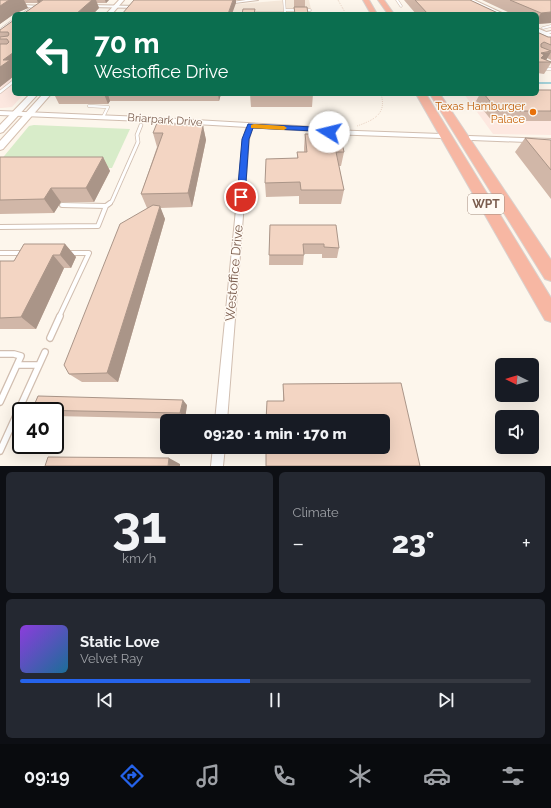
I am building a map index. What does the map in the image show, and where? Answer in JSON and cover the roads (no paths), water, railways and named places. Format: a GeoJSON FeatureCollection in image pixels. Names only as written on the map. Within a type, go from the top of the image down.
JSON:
{"type":"FeatureCollection","features":[{"type":"Feature","properties":{"kind":"highway"},"geometry":{"type":"LineString","coordinates":[[366,0],[373,12]]}},
{"type":"Feature","properties":{"kind":"highway"},"geometry":{"type":"LineString","coordinates":[[375,0],[383,12]]}},
{"type":"Feature","properties":{"kind":"highway"},"geometry":{"type":"LineString","coordinates":[[381,0],[390,12]]}},
{"type":"Feature","properties":{"kind":"highway","name":"WPT"},"geometry":{"type":"LineString","coordinates":[[422,96],[551,314]]}},
{"type":"Feature","properties":{"kind":"highway","name":"WPT"},"geometry":{"type":"LineString","coordinates":[[436,96],[551,274]]}},
{"type":"Feature","properties":{"kind":"highway"},"geometry":{"type":"LineString","coordinates":[[511,212],[551,267]]}},
{"type":"Feature","properties":{"kind":"main road"},"geometry":{"type":"LineString","coordinates":[[110,12],[122,0]]}},
{"type":"Feature","properties":{"kind":"main road"},"geometry":{"type":"LineString","coordinates":[[119,12],[129,0]]}},
{"type":"Feature","properties":{"kind":"main road"},"geometry":{"type":"LineString","coordinates":[[463,0],[495,12]]}},
{"type":"Feature","properties":{"kind":"main road"},"geometry":{"type":"LineString","coordinates":[[470,0],[491,12]]}},
{"type":"Feature","properties":{"kind":"main road"},"geometry":{"type":"LineString","coordinates":[[540,31],[551,36]]}},
{"type":"Feature","properties":{"kind":"main road"},"geometry":{"type":"LineString","coordinates":[[540,31],[551,40]]}},
{"type":"Feature","properties":{"kind":"main road"},"geometry":{"type":"LineString","coordinates":[[0,130],[32,96]]}},
{"type":"Feature","properties":{"kind":"main road"},"geometry":{"type":"LineString","coordinates":[[0,147],[45,96]]}},
{"type":"Feature","properties":{"kind":"street"},"geometry":{"type":"LineString","coordinates":[[222,3],[256,0]]}},
{"type":"Feature","properties":{"kind":"street"},"geometry":{"type":"LineString","coordinates":[[0,5],[47,7]]}},
{"type":"Feature","properties":{"kind":"street"},"geometry":{"type":"LineString","coordinates":[[82,6],[142,7]]}},
{"type":"Feature","properties":{"kind":"street"},"geometry":{"type":"LineString","coordinates":[[540,31],[551,32]]}},
{"type":"Feature","properties":{"kind":"street","name":"Briarpark Drive"},"geometry":{"type":"LineString","coordinates":[[0,113],[13,117]]}},
{"type":"Feature","properties":{"kind":"street","name":"Briarpark Drive"},"geometry":{"type":"LineString","coordinates":[[0,119],[13,117],[103,117],[142,122]]}},
{"type":"Feature","properties":{"kind":"street","name":"Briarpark Drive"},"geometry":{"type":"LineString","coordinates":[[27,117],[142,122],[315,135],[329,132],[441,136]]}},
{"type":"Feature","properties":{"kind":"street","name":"Westoffice Drive"},"geometry":{"type":"LineString","coordinates":[[222,414],[246,139],[249,129]]}},
{"type":"Feature","properties":{"kind":"street"},"geometry":{"type":"LineString","coordinates":[[472,138],[551,141]]}},
{"type":"Feature","properties":{"kind":"street"},"geometry":{"type":"LineString","coordinates":[[217,466],[218,454]]}},
{"type":"Feature","properties":{"kind":"lane"},"geometry":{"type":"LineString","coordinates":[[284,0],[285,10],[310,10]]}},
{"type":"Feature","properties":{"kind":"lane"},"geometry":{"type":"LineString","coordinates":[[397,0],[401,6]]}},
{"type":"Feature","properties":{"kind":"lane"},"geometry":{"type":"LineString","coordinates":[[26,12],[33,7]]}},
{"type":"Feature","properties":{"kind":"lane"},"geometry":{"type":"LineString","coordinates":[[42,10],[47,7]]}},
{"type":"Feature","properties":{"kind":"lane"},"geometry":{"type":"LineString","coordinates":[[0,30],[12,21]]}},
{"type":"Feature","properties":{"kind":"lane"},"geometry":{"type":"LineString","coordinates":[[540,31],[551,26]]}},
{"type":"Feature","properties":{"kind":"lane"},"geometry":{"type":"LineString","coordinates":[[539,69],[551,69]]}},
{"type":"Feature","properties":{"kind":"lane"},"geometry":{"type":"LineString","coordinates":[[0,92],[12,83]]}},
{"type":"Feature","properties":{"kind":"lane"},"geometry":{"type":"LineString","coordinates":[[89,106],[108,106],[103,117]]}},
{"type":"Feature","properties":{"kind":"lane"},"geometry":{"type":"LineString","coordinates":[[0,227],[98,226],[106,206],[112,200],[138,142],[137,135],[142,122]]}},
{"type":"Feature","properties":{"kind":"lane"},"geometry":{"type":"LineString","coordinates":[[62,205],[106,206]]}},
{"type":"Feature","properties":{"kind":"lane"},"geometry":{"type":"LineString","coordinates":[[0,253],[30,253]]}},
{"type":"Feature","properties":{"kind":"lane"},"geometry":{"type":"LineString","coordinates":[[50,338],[89,253],[59,253]]}},
{"type":"Feature","properties":{"kind":"lane"},"geometry":{"type":"LineString","coordinates":[[0,451],[45,352]]}},
{"type":"Feature","properties":{"kind":"lane"},"geometry":{"type":"LineString","coordinates":[[0,354],[14,354],[21,356],[0,402]]}},
{"type":"Feature","properties":{"kind":"lane"},"geometry":{"type":"LineString","coordinates":[[18,365],[39,364]]}},
{"type":"Feature","properties":{"kind":"waterway"},"geometry":{"type":"LineString","coordinates":[[539,83],[551,83]]}},
{"type":"Feature","properties":{"kind":"place","name":"Texas Hamburger Palace"},"geometry":{"type":"Point","coordinates":[533,112]}}]}
